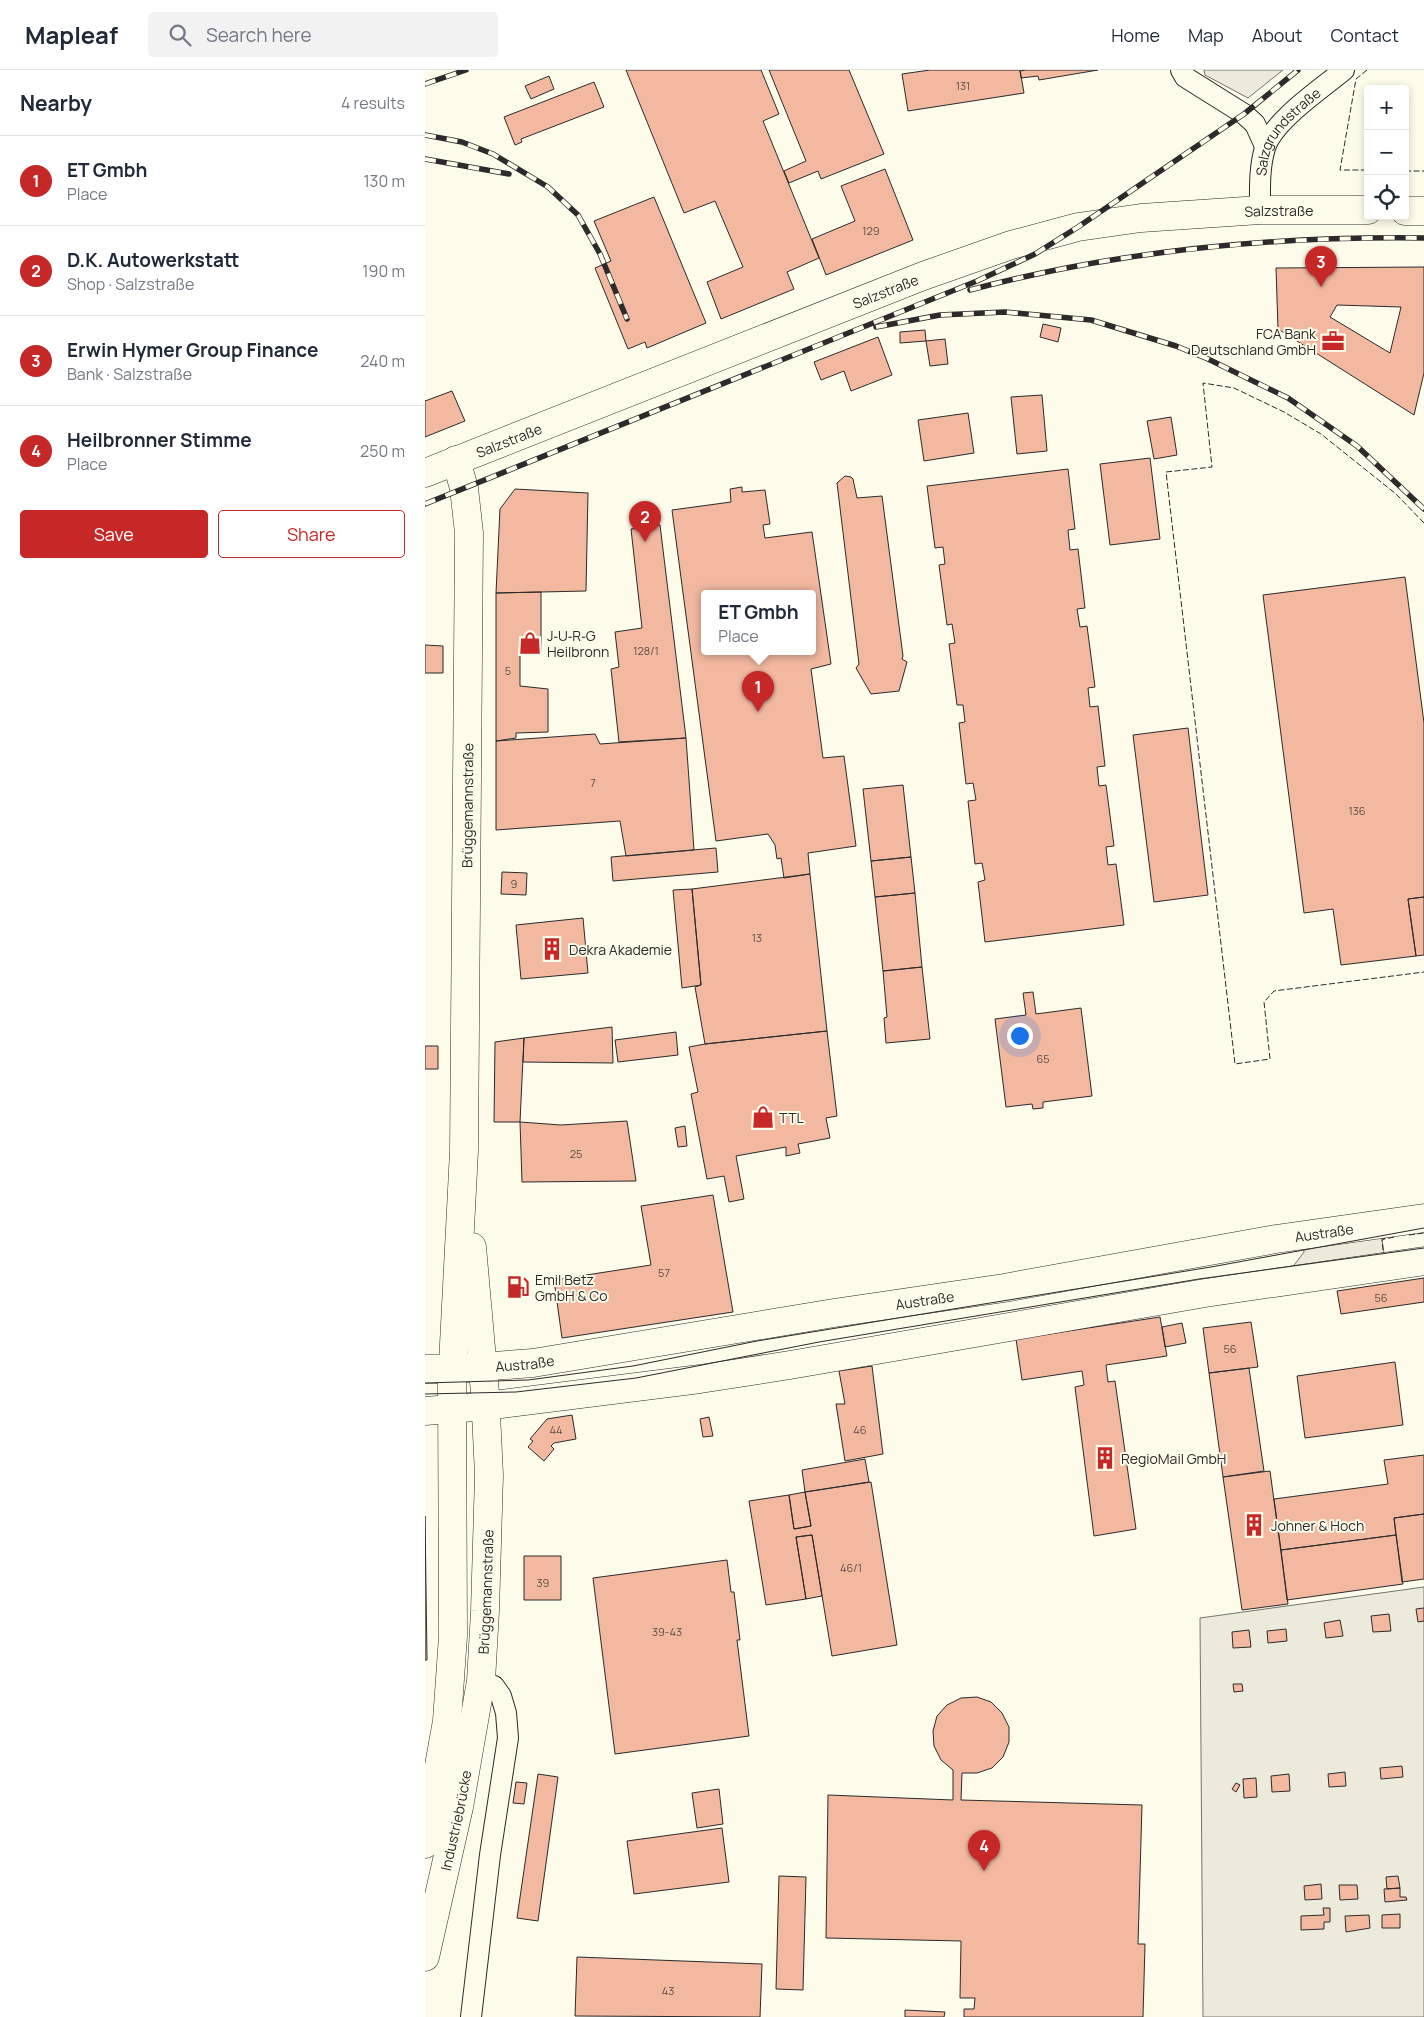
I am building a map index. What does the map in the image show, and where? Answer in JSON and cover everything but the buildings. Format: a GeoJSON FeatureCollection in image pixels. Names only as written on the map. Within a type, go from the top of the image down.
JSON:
{"type":"FeatureCollection","features":[{"type":"Feature","properties":{"kind":"main road","name":"Salzstraße"},"geometry":{"type":"LineString","coordinates":[[425,473],[923,276],[1011,245],[1078,227],[1132,219],[1260,210],[1364,210]]}},
{"type":"Feature","properties":{"kind":"main road"},"geometry":{"type":"LineString","coordinates":[[1409,211],[1424,211]]}},
{"type":"Feature","properties":{"kind":"main road","name":"Brüggemannstraße"},"geometry":{"type":"LineString","coordinates":[[453,1636],[452,1369],[464,1151],[469,533],[464,488],[456,460]]}},
{"type":"Feature","properties":{"kind":"main road","name":"Brüggemannstraße"},"geometry":{"type":"LineString","coordinates":[[464,1151],[483,1367],[489,1475],[481,1681]]}},
{"type":"Feature","properties":{"kind":"main road","name":"Austraße"},"geometry":{"type":"LineString","coordinates":[[425,1369],[533,1363],[834,1313],[1004,1288],[1276,1239],[1359,1229],[1424,1218]]}},
{"type":"Feature","properties":{"kind":"main road"},"geometry":{"type":"LineString","coordinates":[[425,1411],[452,1410],[584,1395],[771,1368],[1214,1291],[1424,1261]]}},
{"type":"Feature","properties":{"kind":"main road","name":"Industriebrücke"},"geometry":{"type":"LineString","coordinates":[[425,1844],[447,1721],[453,1636]]}},
{"type":"Feature","properties":{"kind":"main road","name":"Industriebrücke"},"geometry":{"type":"LineString","coordinates":[[425,1957],[459,1807],[481,1681]]}},
{"type":"Feature","properties":{"kind":"street"},"geometry":{"type":"LineString","coordinates":[[1181,70],[1185,77],[1244,114],[1255,124],[1265,146]]}},
{"type":"Feature","properties":{"kind":"street","name":"Salzgrundstraße"},"geometry":{"type":"LineString","coordinates":[[1260,210],[1260,181],[1265,146],[1279,124],[1344,70]]}},
{"type":"Feature","properties":{"kind":"street"},"geometry":{"type":"LineString","coordinates":[[471,2017],[490,1855],[508,1738],[506,1713],[501,1696],[494,1686],[481,1681]]}},
{"type":"Feature","properties":{"kind":"shaded area"},"geometry":{"type":"Polygon","coordinates":[[[1204,70],[1283,70],[1248,98],[1205,75],[1204,70]]]}},
{"type":"Feature","properties":{"kind":"shaded area"},"geometry":{"type":"Polygon","coordinates":[[[1384,1229],[1385,1239],[1382,1240],[1384,1253],[1292,1268],[1304,1252],[1304,1245],[1384,1229]]]}},
{"type":"Feature","properties":{"kind":"shaded area"},"geometry":{"type":"Polygon","coordinates":[[[1424,1587],[1424,2017],[1203,2017],[1200,1618],[1424,1587]]]}},
{"type":"Feature","properties":{"kind":"tram line"},"geometry":{"type":"LineString","coordinates":[[425,1383],[528,1380],[633,1366],[757,1341],[1211,1267],[1424,1228]]}},
{"type":"Feature","properties":{"kind":"tram line"},"geometry":{"type":"LineString","coordinates":[[425,1394],[516,1392],[636,1378],[819,1342],[1199,1279],[1424,1248]]}},
{"type":"Feature","properties":{"kind":"railway"},"geometry":{"type":"LineString","coordinates":[[425,84],[466,70]]}},
{"type":"Feature","properties":{"kind":"railway"},"geometry":{"type":"LineString","coordinates":[[425,504],[977,281],[1035,254],[1244,114],[1298,70]]}},
{"type":"Feature","properties":{"kind":"railway"},"geometry":{"type":"LineString","coordinates":[[425,135],[462,142],[493,154],[548,187],[578,215],[600,254],[627,319]]}},
{"type":"Feature","properties":{"kind":"railway"},"geometry":{"type":"LineString","coordinates":[[425,159],[509,174]]}},
{"type":"Feature","properties":{"kind":"railway"},"geometry":{"type":"LineString","coordinates":[[970,290],[1025,276],[1082,265],[1195,249],[1252,243],[1310,240],[1424,238]]}},
{"type":"Feature","properties":{"kind":"railway"},"geometry":{"type":"LineString","coordinates":[[876,327],[940,315],[1005,312],[1091,320],[1176,346],[1208,359],[1288,398],[1357,446],[1424,509]]}},
{"type":"Feature","properties":{"kind":"fence"},"geometry":{"type":"LineString","coordinates":[[1364,170],[1340,170],[1356,79],[1367,70]]}},
{"type":"Feature","properties":{"kind":"fence"},"geometry":{"type":"LineString","coordinates":[[1409,171],[1424,171]]}},
{"type":"Feature","properties":{"kind":"fence"},"geometry":{"type":"LineString","coordinates":[[1424,523],[1396,494],[1321,434],[1284,412],[1234,388],[1203,383],[1212,467],[1166,472],[1235,1064],[1270,1059],[1264,1002],[1274,991],[1424,972]]}},
{"type":"Feature","properties":{"kind":"fence"},"geometry":{"type":"LineString","coordinates":[[1409,1235],[1424,1233]]}},
{"type":"Feature","properties":{"kind":"fence"},"geometry":{"type":"LineString","coordinates":[[1383,1250],[1382,1239],[1396,1237]]}},
{"type":"Feature","properties":{"kind":"place","name":"Erwin Hymer Group Finance"},"geometry":{"type":"Point","coordinates":[1321,287]}},
{"type":"Feature","properties":{"kind":"place","name":"FCA Bank Deutschland GmbH"},"geometry":{"type":"Point","coordinates":[1333,341]}},
{"type":"Feature","properties":{"kind":"place","name":"D.K. Autowerkstatt"},"geometry":{"type":"Point","coordinates":[645,542]}},
{"type":"Feature","properties":{"kind":"place","name":"J⁃U⁃R⁃G Heilbronn"},"geometry":{"type":"Point","coordinates":[530,643]}},
{"type":"Feature","properties":{"kind":"place","name":"ET Gmbh"},"geometry":{"type":"Point","coordinates":[758,712]}},
{"type":"Feature","properties":{"kind":"place","name":"Dekra Akademie"},"geometry":{"type":"Point","coordinates":[552,949]}},
{"type":"Feature","properties":{"kind":"place","name":"TTL"},"geometry":{"type":"Point","coordinates":[763,1117]}},
{"type":"Feature","properties":{"kind":"place","name":"Emil Betz GmbH & Co"},"geometry":{"type":"Point","coordinates":[518,1287]}},
{"type":"Feature","properties":{"kind":"place","name":"RegioMail GmbH"},"geometry":{"type":"Point","coordinates":[1105,1458]}},
{"type":"Feature","properties":{"kind":"place","name":"Johner & Hoch"},"geometry":{"type":"Point","coordinates":[1254,1525]}},
{"type":"Feature","properties":{"kind":"place","name":"Heilbronner Stimme"},"geometry":{"type":"Point","coordinates":[984,1871]}}]}
